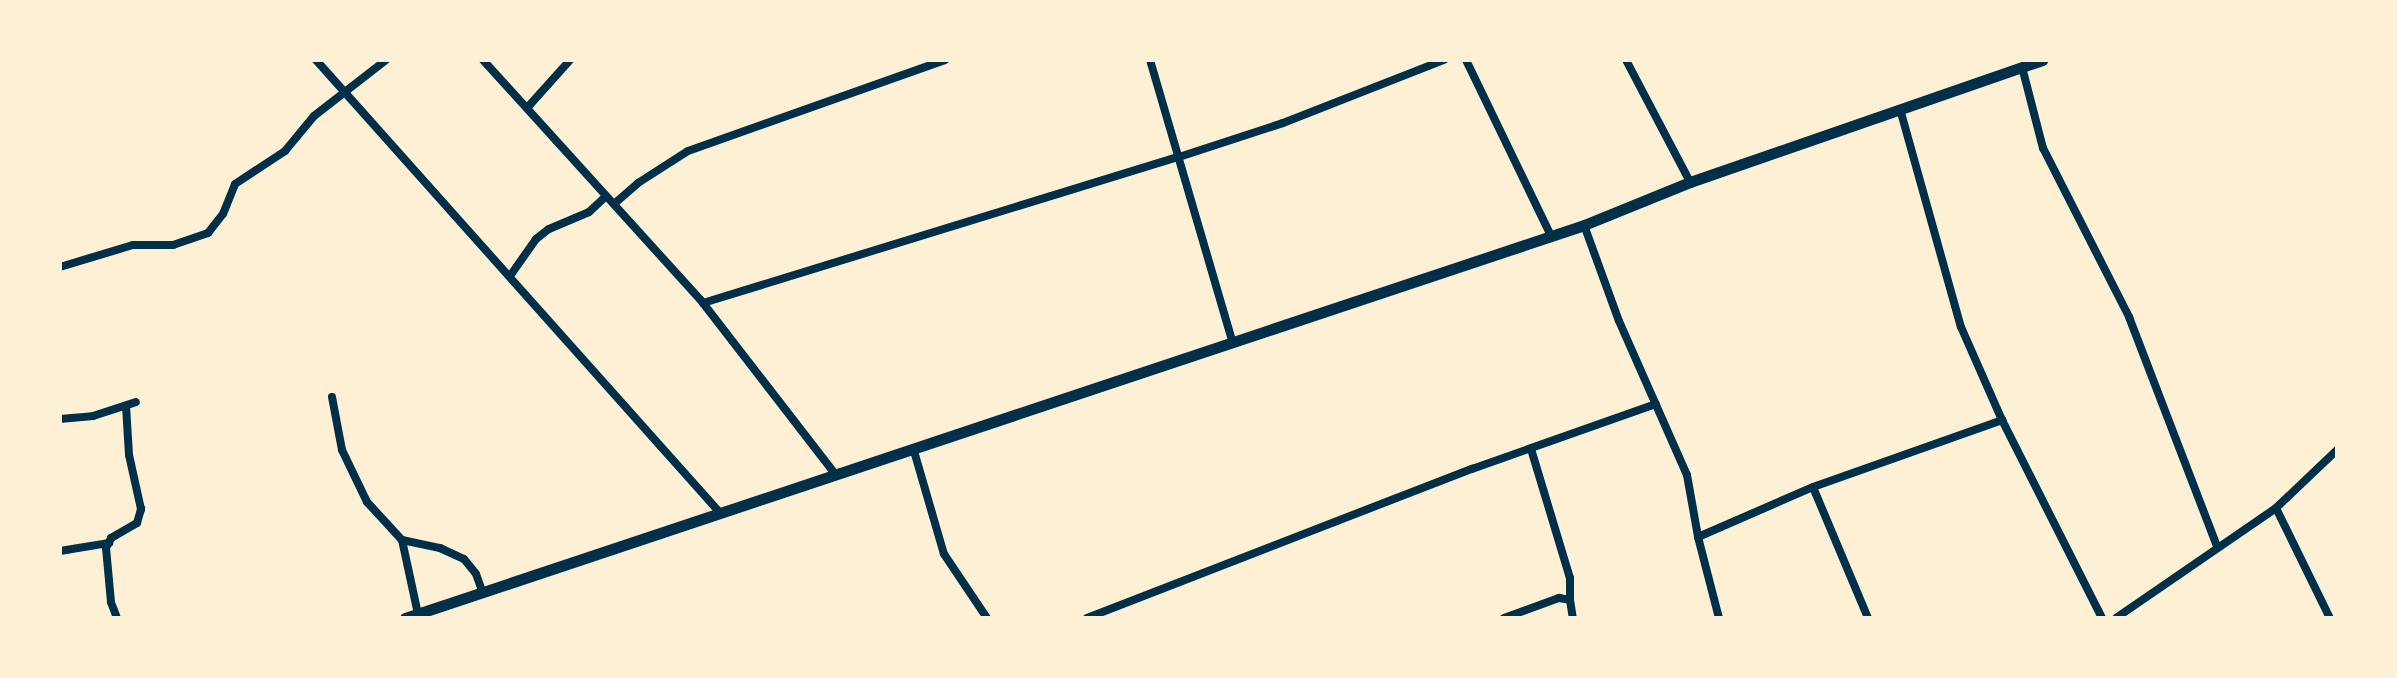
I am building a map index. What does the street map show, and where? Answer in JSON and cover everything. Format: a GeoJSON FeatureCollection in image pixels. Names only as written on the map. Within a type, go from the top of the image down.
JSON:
{"type":"FeatureCollection","features":[{"type":"Feature","properties":{"kind":"main road"},"geometry":{"type":"LineString","coordinates":[[405,618],[914,451],[1232,341],[1584,225],[1690,182],[2042,60]]}},
{"type":"Feature","properties":{"kind":"street"},"geometry":{"type":"LineString","coordinates":[[316,60],[342,93],[510,276],[721,514]]}},
{"type":"Feature","properties":{"kind":"street"},"geometry":{"type":"LineString","coordinates":[[60,267],[133,245],[173,245],[208,233],[223,214],[235,184],[285,151],[314,116],[386,60]]}},
{"type":"Feature","properties":{"kind":"street"},"geometry":{"type":"LineString","coordinates":[[483,60],[703,303],[836,475]]}},
{"type":"Feature","properties":{"kind":"street"},"geometry":{"type":"LineString","coordinates":[[527,108],[570,60]]}},
{"type":"Feature","properties":{"kind":"street"},"geometry":{"type":"LineString","coordinates":[[614,204],[638,183],[688,151],[945,60]]}},
{"type":"Feature","properties":{"kind":"street"},"geometry":{"type":"LineString","coordinates":[[1150,60],[1232,341]]}},
{"type":"Feature","properties":{"kind":"street"},"geometry":{"type":"LineString","coordinates":[[703,303],[1283,123],[1444,60]]}},
{"type":"Feature","properties":{"kind":"street"},"geometry":{"type":"LineString","coordinates":[[1466,60],[1550,234]]}},
{"type":"Feature","properties":{"kind":"street"},"geometry":{"type":"LineString","coordinates":[[1626,60],[1690,182]]}},
{"type":"Feature","properties":{"kind":"street"},"geometry":{"type":"LineString","coordinates":[[2022,67],[2043,148],[2129,317],[2217,546]]}},
{"type":"Feature","properties":{"kind":"street"},"geometry":{"type":"LineString","coordinates":[[1900,109],[1961,327],[2002,420],[2102,618]]}},
{"type":"Feature","properties":{"kind":"street"},"geometry":{"type":"LineString","coordinates":[[510,276],[536,239],[549,229],[589,212],[606,196]]}},
{"type":"Feature","properties":{"kind":"street"},"geometry":{"type":"LineString","coordinates":[[1584,225],[1619,321],[1687,475],[1698,537],[1719,618]]}},
{"type":"Feature","properties":{"kind":"street"},"geometry":{"type":"LineString","coordinates":[[332,397],[342,450],[361,491],[402,540],[418,614]]}},
{"type":"Feature","properties":{"kind":"street"},"geometry":{"type":"LineString","coordinates":[[60,419],[93,416],[136,402]]}},
{"type":"Feature","properties":{"kind":"street"},"geometry":{"type":"LineString","coordinates":[[1087,618],[1656,404]]}},
{"type":"Feature","properties":{"kind":"street"},"geometry":{"type":"LineString","coordinates":[[117,618],[111,602],[106,548],[137,523],[141,509],[129,455],[126,406]]}},
{"type":"Feature","properties":{"kind":"street"},"geometry":{"type":"LineString","coordinates":[[1698,537],[1813,487],[2002,420]]}},
{"type":"Feature","properties":{"kind":"street"},"geometry":{"type":"LineString","coordinates":[[1531,449],[1570,578],[1573,618]]}},
{"type":"Feature","properties":{"kind":"street"},"geometry":{"type":"LineString","coordinates":[[2116,618],[2276,508],[2337,450]]}},
{"type":"Feature","properties":{"kind":"street"},"geometry":{"type":"LineString","coordinates":[[914,451],[944,554],[987,618]]}},
{"type":"Feature","properties":{"kind":"street"},"geometry":{"type":"LineString","coordinates":[[1813,487],[1868,618]]}},
{"type":"Feature","properties":{"kind":"street"},"geometry":{"type":"LineString","coordinates":[[2276,508],[2330,618]]}},
{"type":"Feature","properties":{"kind":"street"},"geometry":{"type":"LineString","coordinates":[[402,540],[440,548],[464,559],[476,574],[483,593]]}},
{"type":"Feature","properties":{"kind":"street"},"geometry":{"type":"LineString","coordinates":[[60,551],[109,543]]}},
{"type":"Feature","properties":{"kind":"street"},"geometry":{"type":"LineString","coordinates":[[1504,618],[1548,601],[1570,600]]}}]}
